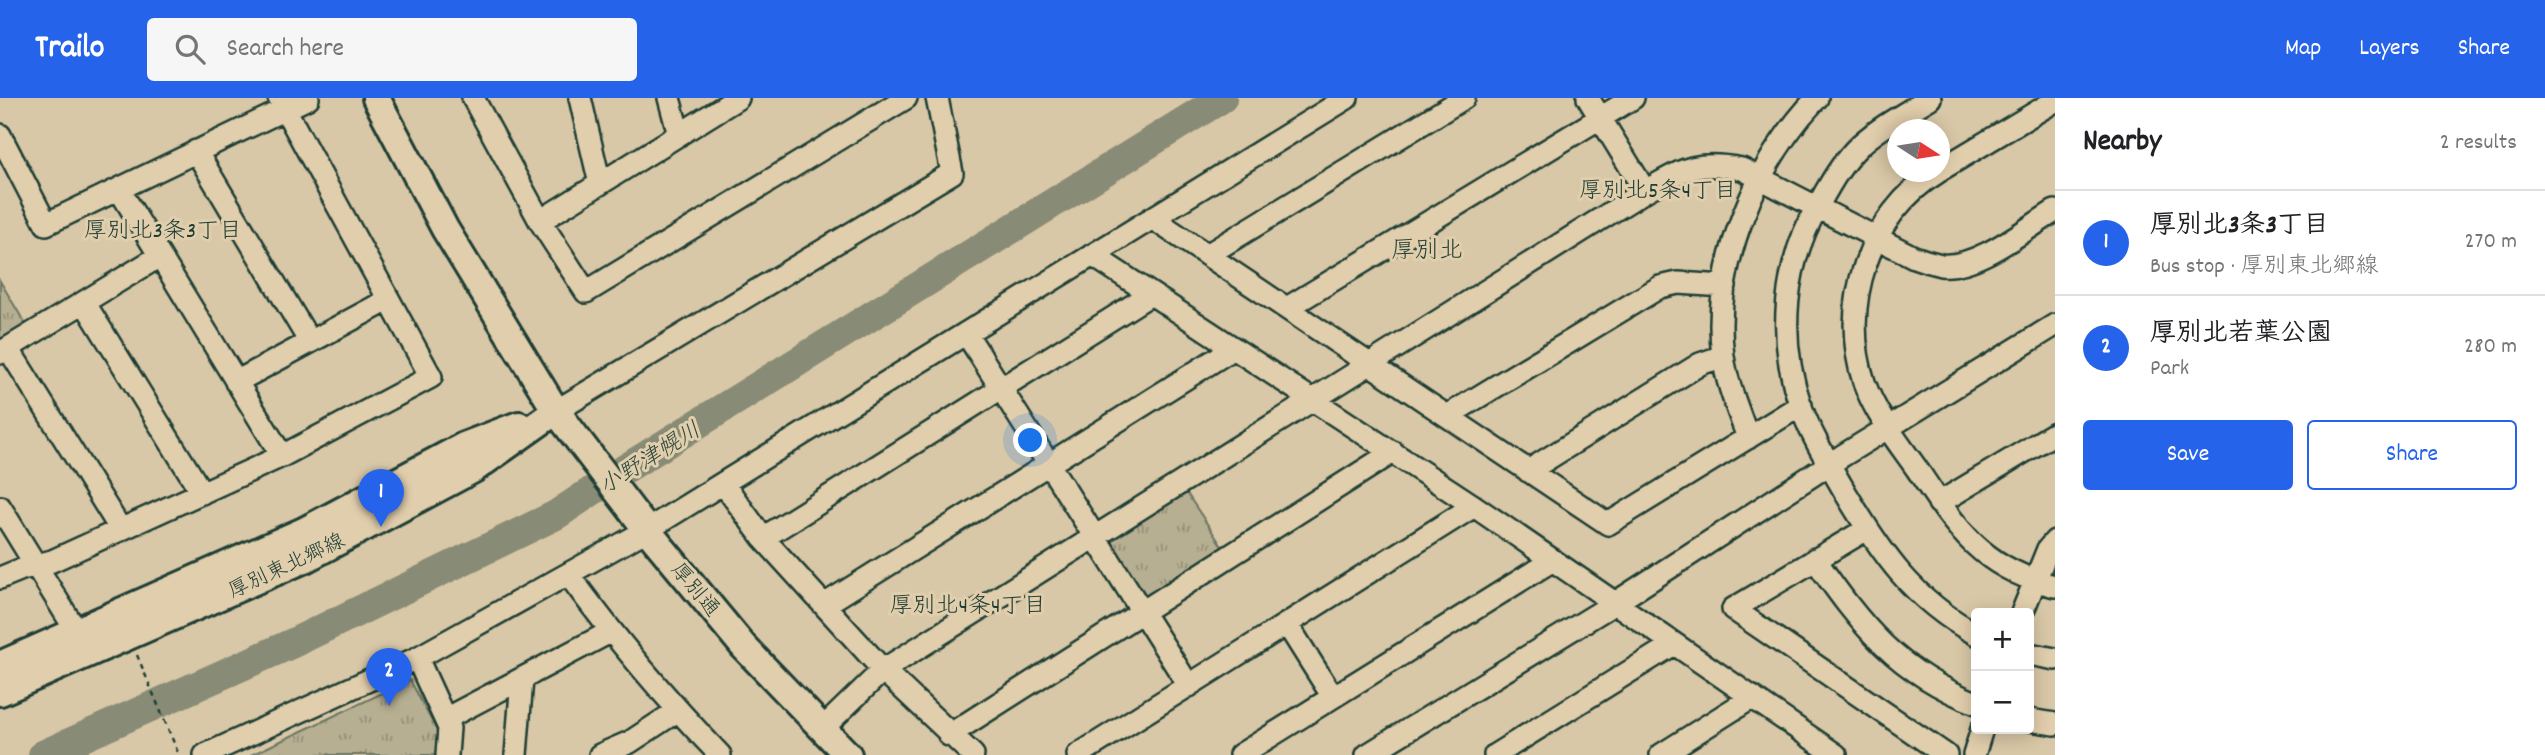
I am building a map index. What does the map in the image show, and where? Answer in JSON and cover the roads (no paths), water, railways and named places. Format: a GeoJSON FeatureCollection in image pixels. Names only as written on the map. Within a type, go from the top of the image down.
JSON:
{"type":"FeatureCollection","features":[{"type":"Feature","properties":{"kind":"main road"},"geometry":{"type":"LineString","coordinates":[[376,98],[445,229],[556,411]]}},
{"type":"Feature","properties":{"kind":"main road","name":"厚別通"},"geometry":{"type":"LineString","coordinates":[[556,411],[647,530],[744,647],[848,755]]}},
{"type":"Feature","properties":{"kind":"main road","name":"厚別東北郷線"},"geometry":{"type":"LineString","coordinates":[[0,665],[83,642],[307,558],[474,470],[556,411]]}},
{"type":"Feature","properties":{"kind":"main road","name":"厚別東北郷線"},"geometry":{"type":"LineString","coordinates":[[0,692],[83,642]]}},
{"type":"Feature","properties":{"kind":"street"},"geometry":{"type":"LineString","coordinates":[[0,135],[46,224],[197,151],[281,104],[309,98]]}},
{"type":"Feature","properties":{"kind":"street"},"geometry":{"type":"LineString","coordinates":[[473,98],[540,221],[586,292],[906,98]]}},
{"type":"Feature","properties":{"kind":"street"},"geometry":{"type":"LineString","coordinates":[[580,98],[600,184]]}},
{"type":"Feature","properties":{"kind":"street"},"geometry":{"type":"LineString","coordinates":[[669,98],[679,135]]}},
{"type":"Feature","properties":{"kind":"street"},"geometry":{"type":"LineString","coordinates":[[540,221],[738,98]]}},
{"type":"Feature","properties":{"kind":"street"},"geometry":{"type":"LineString","coordinates":[[556,411],[952,173],[937,98]]}},
{"type":"Feature","properties":{"kind":"street"},"geometry":{"type":"LineString","coordinates":[[205,755],[416,658],[647,530],[1347,98]]}},
{"type":"Feature","properties":{"kind":"street"},"geometry":{"type":"LineString","coordinates":[[1207,255],[1464,98]]}},
{"type":"Feature","properties":{"kind":"street"},"geometry":{"type":"LineString","coordinates":[[1588,98],[1645,191]]}},
{"type":"Feature","properties":{"kind":"street"},"geometry":{"type":"LineString","coordinates":[[1287,308],[1633,98]]}},
{"type":"Feature","properties":{"kind":"street"},"geometry":{"type":"LineString","coordinates":[[1748,438],[1730,387],[1723,356],[1726,286],[1746,206],[1759,178],[1784,136],[1817,98]]}},
{"type":"Feature","properties":{"kind":"street"},"geometry":{"type":"LineString","coordinates":[[1930,98],[1882,127],[1858,147],[1835,176],[1816,207],[1805,229],[1793,265],[1788,296],[1789,358],[1801,405],[1829,465],[1867,529],[1921,596],[1947,619],[1971,632]]}},
{"type":"Feature","properties":{"kind":"street"},"geometry":{"type":"LineString","coordinates":[[0,578],[52,561],[282,456],[430,377],[281,104]]}},
{"type":"Feature","properties":{"kind":"street"},"geometry":{"type":"LineString","coordinates":[[1950,164],[2050,105]]}},
{"type":"Feature","properties":{"kind":"street"},"geometry":{"type":"LineString","coordinates":[[197,151],[310,342]]}},
{"type":"Feature","properties":{"kind":"street"},"geometry":{"type":"LineString","coordinates":[[822,729],[883,670],[1679,172],[1698,165],[1741,169],[1914,257],[1941,265],[1964,263],[1987,253],[2055,211]]}},
{"type":"Feature","properties":{"kind":"street"},"geometry":{"type":"LineString","coordinates":[[1920,182],[1877,239],[1865,261],[1858,285],[1854,333],[1865,383],[1889,428],[1962,534],[1983,554],[2034,580],[2055,586]]}},
{"type":"Feature","properties":{"kind":"street"},"geometry":{"type":"LineString","coordinates":[[119,189],[282,456]]}},
{"type":"Feature","properties":{"kind":"street"},"geometry":{"type":"LineString","coordinates":[[1152,218],[1608,524],[1801,405]]}},
{"type":"Feature","properties":{"kind":"street"},"geometry":{"type":"LineString","coordinates":[[121,530],[4,350],[160,256]]}},
{"type":"Feature","properties":{"kind":"street"},"geometry":{"type":"LineString","coordinates":[[1091,256],[1474,506],[1832,754]]}},
{"type":"Feature","properties":{"kind":"street"},"geometry":{"type":"LineString","coordinates":[[1447,416],[1660,287],[1678,283],[1726,286]]}},
{"type":"Feature","properties":{"kind":"street"},"geometry":{"type":"LineString","coordinates":[[764,538],[1150,294]]}},
{"type":"Feature","properties":{"kind":"street"},"geometry":{"type":"LineString","coordinates":[[236,382],[388,300]]}},
{"type":"Feature","properties":{"kind":"street"},"geometry":{"type":"LineString","coordinates":[[84,302],[202,493]]}},
{"type":"Feature","properties":{"kind":"street"},"geometry":{"type":"LineString","coordinates":[[1367,755],[1615,603],[1829,465],[2055,325]]}},
{"type":"Feature","properties":{"kind":"street"},"geometry":{"type":"LineString","coordinates":[[966,333],[1189,686]]}},
{"type":"Feature","properties":{"kind":"street"},"geometry":{"type":"LineString","coordinates":[[824,605],[1234,348]]}},
{"type":"Feature","properties":{"kind":"street"},"geometry":{"type":"LineString","coordinates":[[1528,471],[1700,364],[1723,356]]}},
{"type":"Feature","properties":{"kind":"street"},"geometry":{"type":"LineString","coordinates":[[1939,503],[2055,433]]}},
{"type":"Feature","properties":{"kind":"street"},"geometry":{"type":"LineString","coordinates":[[949,735],[1393,452]]}},
{"type":"Feature","properties":{"kind":"street"},"geometry":{"type":"LineString","coordinates":[[723,483],[764,538],[883,670],[973,755]]}},
{"type":"Feature","properties":{"kind":"street"},"geometry":{"type":"LineString","coordinates":[[1078,755],[1474,506]]}},
{"type":"Feature","properties":{"kind":"street"},"geometry":{"type":"LineString","coordinates":[[0,507],[83,642]]}},
{"type":"Feature","properties":{"kind":"street"},"geometry":{"type":"LineString","coordinates":[[1867,529],[1733,609],[1946,755]]}},
{"type":"Feature","properties":{"kind":"street"},"geometry":{"type":"LineString","coordinates":[[2024,608],[2048,549],[2055,541]]}},
{"type":"Feature","properties":{"kind":"street"},"geometry":{"type":"LineString","coordinates":[[1815,559],[1851,611],[1882,646],[1940,687],[1971,701]]}},
{"type":"Feature","properties":{"kind":"street"},"geometry":{"type":"LineString","coordinates":[[1240,755],[1553,560]]}},
{"type":"Feature","properties":{"kind":"street"},"geometry":{"type":"LineString","coordinates":[[568,574],[610,632],[677,711],[720,755]]}},
{"type":"Feature","properties":{"kind":"street"},"geometry":{"type":"LineString","coordinates":[[1287,624],[1333,697]]}},
{"type":"Feature","properties":{"kind":"street"},"geometry":{"type":"LineString","coordinates":[[445,719],[610,632]]}},
{"type":"Feature","properties":{"kind":"street"},"geometry":{"type":"LineString","coordinates":[[1495,755],[1674,644]]}},
{"type":"Feature","properties":{"kind":"street"},"geometry":{"type":"LineString","coordinates":[[2034,655],[2055,659]]}},
{"type":"Feature","properties":{"kind":"street"},"geometry":{"type":"LineString","coordinates":[[416,658],[449,729],[447,755]]}},
{"type":"Feature","properties":{"kind":"street"},"geometry":{"type":"LineString","coordinates":[[516,755],[522,679]]}},
{"type":"Feature","properties":{"kind":"street"},"geometry":{"type":"LineString","coordinates":[[1661,755],[1753,697]]}},
{"type":"Feature","properties":{"kind":"street"},"geometry":{"type":"LineString","coordinates":[[600,755],[630,742],[677,711]]}},
{"type":"Feature","properties":{"kind":"street"},"geometry":{"type":"LineString","coordinates":[[2034,721],[2055,724]]}},
{"type":"Feature","properties":{"kind":"street"},"geometry":{"type":"LineString","coordinates":[[1973,755],[1980,734]]}},
{"type":"Feature","properties":{"kind":"waterway","name":"小野津幌川"},"geometry":{"type":"LineString","coordinates":[[43,755],[293,643],[556,515],[625,469],[1222,98]]}},
{"type":"Feature","properties":{"kind":"place","name":"厚別北3条3丁目"},"geometry":{"type":"Point","coordinates":[381,527]}},
{"type":"Feature","properties":{"kind":"place","name":"厚別北若葉公園"},"geometry":{"type":"Point","coordinates":[389,706]}},
{"type":"Feature","properties":{"kind":"district","name":"厚別北5条4丁目"},"geometry":{"type":"Point","coordinates":[1658,189]}},
{"type":"Feature","properties":{"kind":"district","name":"厚別北3条3丁目"},"geometry":{"type":"Point","coordinates":[163,229]}},
{"type":"Feature","properties":{"kind":"district","name":"厚別北"},"geometry":{"type":"Point","coordinates":[1427,249]}},
{"type":"Feature","properties":{"kind":"district","name":"厚別北4条4丁目"},"geometry":{"type":"Point","coordinates":[968,604]}}]}
